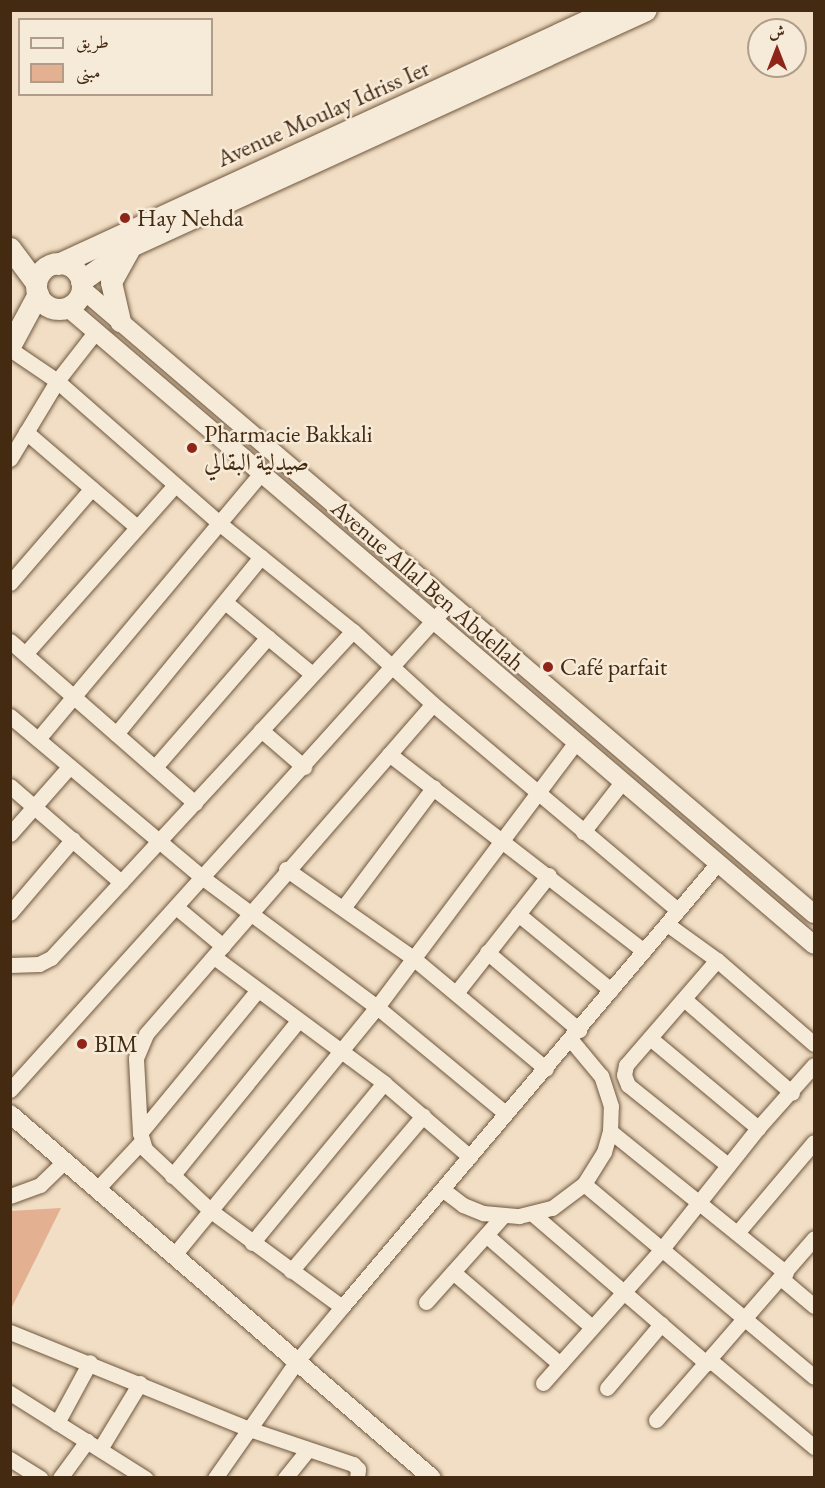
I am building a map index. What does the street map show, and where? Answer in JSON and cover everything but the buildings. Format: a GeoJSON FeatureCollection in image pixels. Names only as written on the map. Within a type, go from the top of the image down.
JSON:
{"type":"FeatureCollection","features":[{"type":"Feature","properties":{"kind":"main road","name":"Avenue Moulay Idriss Ier"},"geometry":{"type":"LineString","coordinates":[[45,277],[610,10]]}},
{"type":"Feature","properties":{"kind":"main road","name":"Avenue Moulay Idriss Ier"},"geometry":{"type":"LineString","coordinates":[[61,308],[79,296],[81,284],[131,246],[646,10]]}},
{"type":"Feature","properties":{"kind":"main road"},"geometry":{"type":"LineString","coordinates":[[120,321],[111,282],[119,262],[131,246]]}},
{"type":"Feature","properties":{"kind":"main road"},"geometry":{"type":"LineString","coordinates":[[15,334],[45,277],[70,267],[81,284]]}},
{"type":"Feature","properties":{"kind":"main road"},"geometry":{"type":"LineString","coordinates":[[15,334],[61,308],[45,277]]}},
{"type":"Feature","properties":{"kind":"street","name":"Avenue Allal Ben Abdellah"},"geometry":{"type":"LineString","coordinates":[[81,284],[120,321],[448,604],[814,914]]}},
{"type":"Feature","properties":{"kind":"street","name":"Avenue Allal Ben Abdellah"},"geometry":{"type":"LineString","coordinates":[[61,308],[96,332],[814,945]]}},
{"type":"Feature","properties":{"kind":"street"},"geometry":{"type":"LineString","coordinates":[[10,459],[57,381],[96,332]]}},
{"type":"Feature","properties":{"kind":"street"},"geometry":{"type":"LineString","coordinates":[[15,334],[57,381],[175,485],[353,631],[433,704],[678,910]]}},
{"type":"Feature","properties":{"kind":"street"},"geometry":{"type":"LineString","coordinates":[[26,432],[137,527]]}},
{"type":"Feature","properties":{"kind":"street"},"geometry":{"type":"LineString","coordinates":[[38,739],[261,473]]}},
{"type":"Feature","properties":{"kind":"street"},"geometry":{"type":"LineString","coordinates":[[24,654],[175,485]]}},
{"type":"Feature","properties":{"kind":"street"},"geometry":{"type":"LineString","coordinates":[[10,583],[92,488]]}},
{"type":"Feature","properties":{"kind":"street"},"geometry":{"type":"LineString","coordinates":[[116,734],[261,557]]}},
{"type":"Feature","properties":{"kind":"street"},"geometry":{"type":"LineString","coordinates":[[225,602],[312,674]]}},
{"type":"Feature","properties":{"kind":"street"},"geometry":{"type":"LineString","coordinates":[[10,1090],[394,668],[448,604]]}},
{"type":"Feature","properties":{"kind":"street"},"geometry":{"type":"LineString","coordinates":[[10,965],[46,962],[353,631]]}},
{"type":"Feature","properties":{"kind":"street"},"geometry":{"type":"LineString","coordinates":[[154,767],[268,637]]}},
{"type":"Feature","properties":{"kind":"street"},"geometry":{"type":"LineString","coordinates":[[10,641],[195,803]]}},
{"type":"Feature","properties":{"kind":"street"},"geometry":{"type":"LineString","coordinates":[[342,1306],[252,1243],[172,1176],[140,1138],[135,1070],[139,1045],[286,869],[433,704]]}},
{"type":"Feature","properties":{"kind":"street"},"geometry":{"type":"LineString","coordinates":[[10,716],[203,878],[377,1007],[505,1113]]}},
{"type":"Feature","properties":{"kind":"street"},"geometry":{"type":"LineString","coordinates":[[261,730],[304,767]]}},
{"type":"Feature","properties":{"kind":"street"},"geometry":{"type":"LineString","coordinates":[[174,1255],[377,1007],[500,838],[576,742]]}},
{"type":"Feature","properties":{"kind":"street"},"geometry":{"type":"LineString","coordinates":[[389,754],[549,875],[644,951]]}},
{"type":"Feature","properties":{"kind":"street"},"geometry":{"type":"LineString","coordinates":[[10,834],[69,767]]}},
{"type":"Feature","properties":{"kind":"street"},"geometry":{"type":"LineString","coordinates":[[583,832],[622,782]]}},
{"type":"Feature","properties":{"kind":"street"},"geometry":{"type":"LineString","coordinates":[[10,786],[121,882]]}},
{"type":"Feature","properties":{"kind":"street"},"geometry":{"type":"LineString","coordinates":[[343,909],[434,787]]}},
{"type":"Feature","properties":{"kind":"street"},"geometry":{"type":"LineString","coordinates":[[10,913],[73,839]]}},
{"type":"Feature","properties":{"kind":"street"},"geometry":{"type":"LineString","coordinates":[[215,1478],[297,1361],[505,1113],[575,1035],[718,863]]}},
{"type":"Feature","properties":{"kind":"street"},"geometry":{"type":"LineString","coordinates":[[286,869],[413,957],[546,1069]]}},
{"type":"Feature","properties":{"kind":"street"},"geometry":{"type":"LineString","coordinates":[[456,993],[549,875]]}},
{"type":"Feature","properties":{"kind":"street"},"geometry":{"type":"LineString","coordinates":[[176,907],[258,990],[384,1083],[470,1156]]}},
{"type":"Feature","properties":{"kind":"street"},"geometry":{"type":"LineString","coordinates":[[518,914],[611,990]]}},
{"type":"Feature","properties":{"kind":"street"},"geometry":{"type":"LineString","coordinates":[[667,924],[717,960],[814,1044]]}},
{"type":"Feature","properties":{"kind":"street"},"geometry":{"type":"LineString","coordinates":[[442,1189],[463,1205],[503,1216],[534,1215],[552,1208],[584,1184],[604,1152],[610,1131],[611,1106],[601,1076],[575,1035],[488,952]]}},
{"type":"Feature","properties":{"kind":"street"},"geometry":{"type":"LineString","coordinates":[[717,960],[626,1065],[625,1080],[728,1165]]}},
{"type":"Feature","properties":{"kind":"street"},"geometry":{"type":"LineString","coordinates":[[97,1189],[258,990]]}},
{"type":"Feature","properties":{"kind":"street"},"geometry":{"type":"LineString","coordinates":[[684,999],[792,1094]]}},
{"type":"Feature","properties":{"kind":"street"},"geometry":{"type":"LineString","coordinates":[[172,1176],[298,1021]]}},
{"type":"Feature","properties":{"kind":"street"},"geometry":{"type":"LineString","coordinates":[[650,1038],[758,1128]]}},
{"type":"Feature","properties":{"kind":"street"},"geometry":{"type":"LineString","coordinates":[[543,1383],[661,1250],[758,1128],[792,1094],[814,1065]]}},
{"type":"Feature","properties":{"kind":"street"},"geometry":{"type":"LineString","coordinates":[[252,1243],[384,1083]]}},
{"type":"Feature","properties":{"kind":"street"},"geometry":{"type":"LineString","coordinates":[[10,1114],[432,1478]]}},
{"type":"Feature","properties":{"kind":"street"},"geometry":{"type":"LineString","coordinates":[[291,1271],[423,1116]]}},
{"type":"Feature","properties":{"kind":"street"},"geometry":{"type":"LineString","coordinates":[[610,1131],[737,1233],[814,1306]]}},
{"type":"Feature","properties":{"kind":"street"},"geometry":{"type":"LineString","coordinates":[[737,1233],[814,1142]]}},
{"type":"Feature","properties":{"kind":"street"},"geometry":{"type":"LineString","coordinates":[[10,1196],[40,1185],[65,1161]]}},
{"type":"Feature","properties":{"kind":"street"},"geometry":{"type":"LineString","coordinates":[[584,1184],[814,1377]]}},
{"type":"Feature","properties":{"kind":"street"},"geometry":{"type":"LineString","coordinates":[[534,1215],[661,1324],[814,1447]]}},
{"type":"Feature","properties":{"kind":"street"},"geometry":{"type":"LineString","coordinates":[[426,1302],[503,1216]]}},
{"type":"Feature","properties":{"kind":"street"},"geometry":{"type":"LineString","coordinates":[[486,1235],[592,1327]]}},
{"type":"Feature","properties":{"kind":"street"},"geometry":{"type":"LineString","coordinates":[[656,1420],[746,1320],[814,1239]]}},
{"type":"Feature","properties":{"kind":"street"},"geometry":{"type":"LineString","coordinates":[[453,1272],[560,1364]]}},
{"type":"Feature","properties":{"kind":"street"},"geometry":{"type":"LineString","coordinates":[[607,1388],[661,1324]]}},
{"type":"Feature","properties":{"kind":"street"},"geometry":{"type":"LineString","coordinates":[[10,1332],[90,1362],[249,1429],[307,1451],[353,1464],[358,1468],[357,1478]]}},
{"type":"Feature","properties":{"kind":"street"},"geometry":{"type":"LineString","coordinates":[[57,1423],[90,1362]]}},
{"type":"Feature","properties":{"kind":"street"},"geometry":{"type":"LineString","coordinates":[[60,1478],[93,1445],[140,1383]]}},
{"type":"Feature","properties":{"kind":"street"},"geometry":{"type":"LineString","coordinates":[[10,1393],[145,1478]]}},
{"type":"Feature","properties":{"kind":"street"},"geometry":{"type":"LineString","coordinates":[[285,1478],[307,1451]]}},
{"type":"Feature","properties":{"kind":"street"},"geometry":{"type":"LineString","coordinates":[[10,1459],[40,1478]]}},
{"type":"Feature","properties":{"kind":"place","name":"Hay Nehda"},"geometry":{"type":"Point","coordinates":[125,218]}},
{"type":"Feature","properties":{"kind":"place","name":"Pharmacie Bakkali صيدلية البقالي"},"geometry":{"type":"Point","coordinates":[192,448]}},
{"type":"Feature","properties":{"kind":"place","name":"Café parfait"},"geometry":{"type":"Point","coordinates":[548,667]}},
{"type":"Feature","properties":{"kind":"place","name":"BIM"},"geometry":{"type":"Point","coordinates":[82,1044]}}]}
